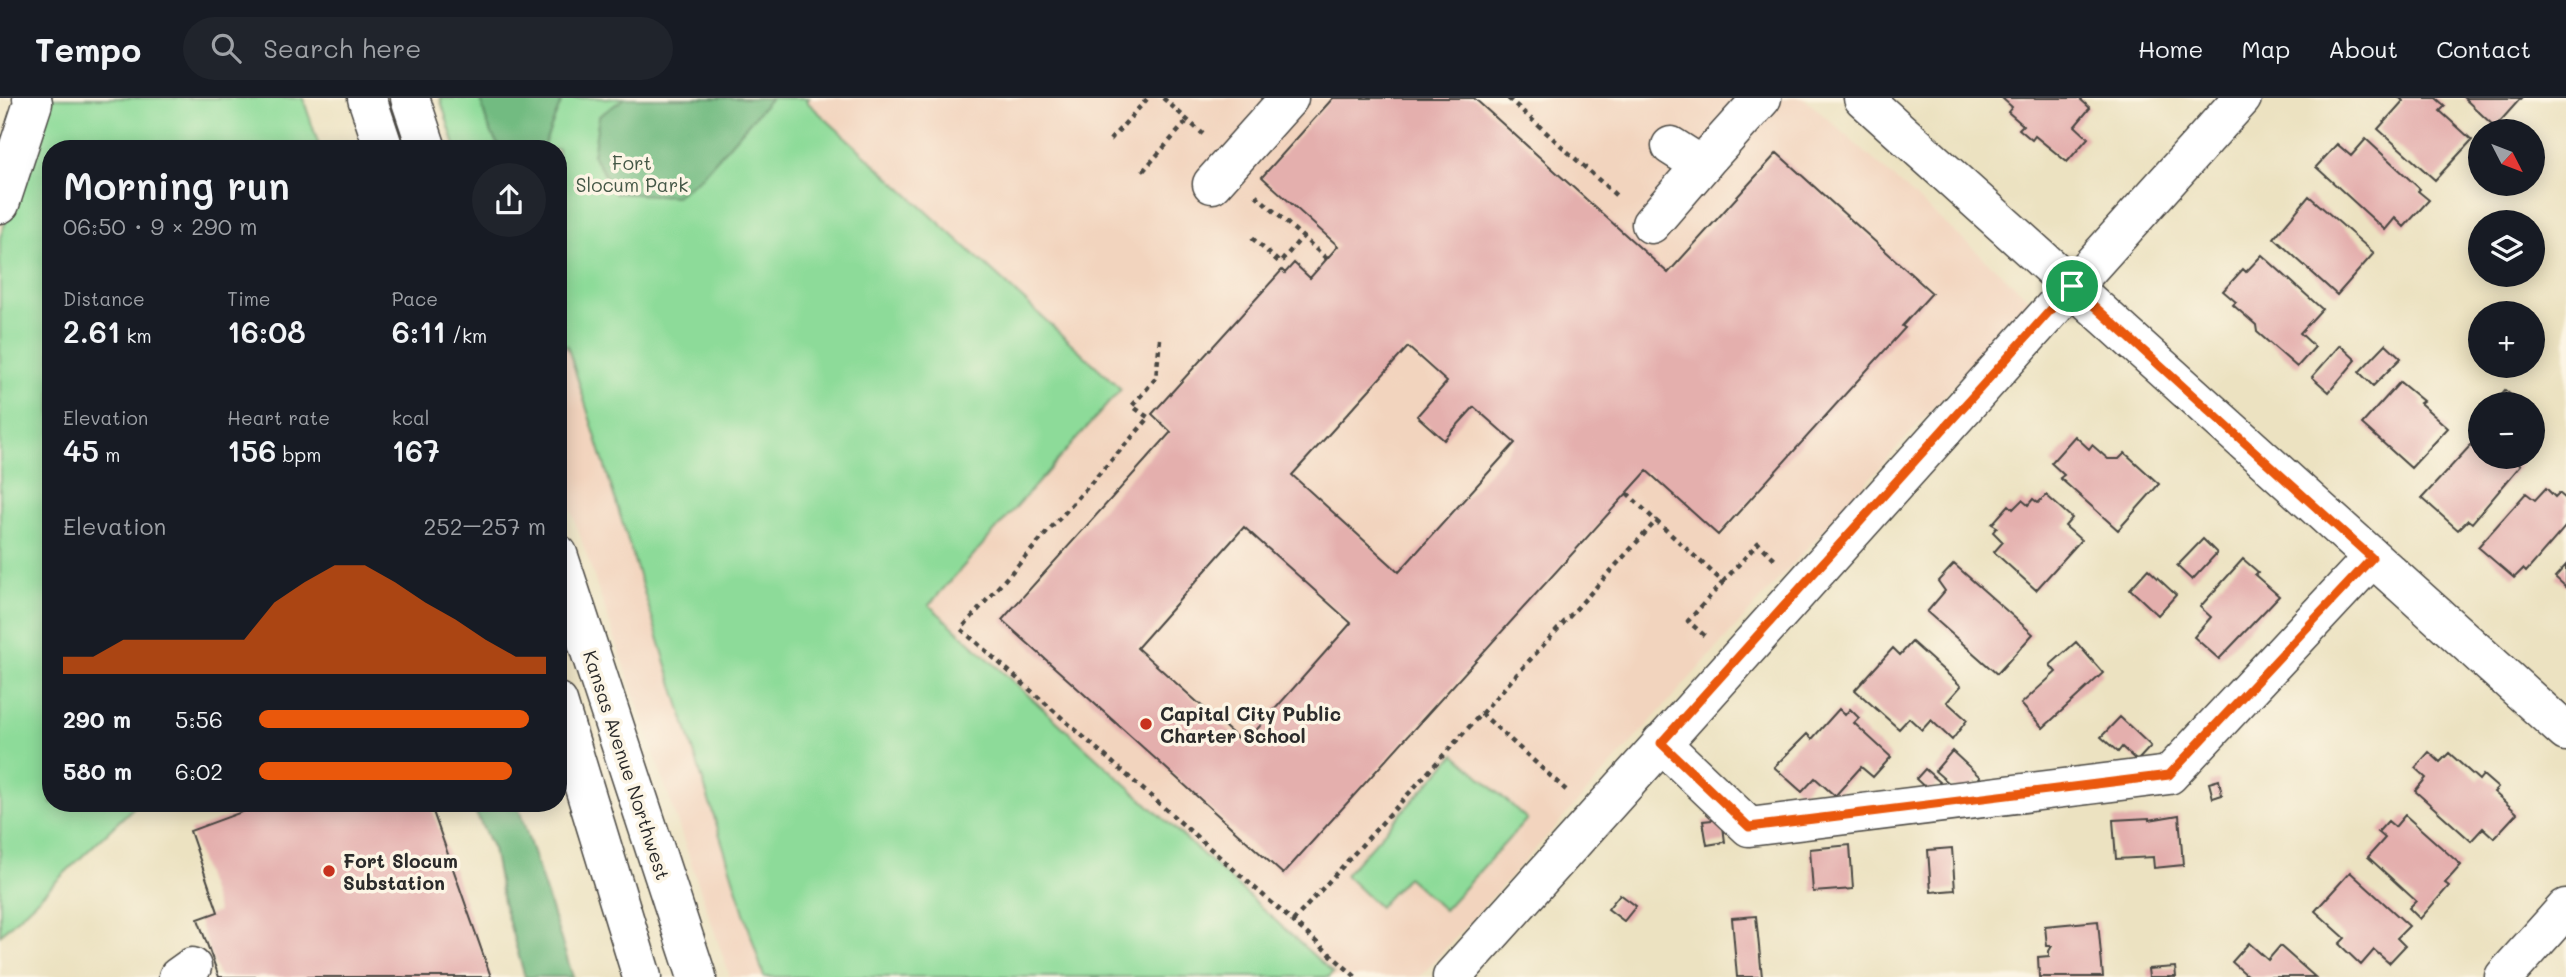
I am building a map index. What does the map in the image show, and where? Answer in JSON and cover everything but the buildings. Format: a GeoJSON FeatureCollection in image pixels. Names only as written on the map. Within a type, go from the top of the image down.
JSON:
{"type":"FeatureCollection","features":[{"type":"Feature","properties":{"kind":"street"},"geometry":{"type":"LineString","coordinates":[[0,204],[33,103],[32,98]]}},
{"type":"Feature","properties":{"kind":"street"},"geometry":{"type":"LineString","coordinates":[[367,98],[381,140]]}},
{"type":"Feature","properties":{"kind":"street"},"geometry":{"type":"LineString","coordinates":[[410,98],[423,140]]}},
{"type":"Feature","properties":{"kind":"street"},"geometry":{"type":"LineString","coordinates":[[1212,184],[1289,98]]}},
{"type":"Feature","properties":{"kind":"street"},"geometry":{"type":"LineString","coordinates":[[1638,214],[1707,159],[1762,98]]}},
{"type":"Feature","properties":{"kind":"street"},"geometry":{"type":"LineString","coordinates":[[1452,977],[2242,98]]}},
{"type":"Feature","properties":{"kind":"street"},"geometry":{"type":"LineString","coordinates":[[1876,102],[2072,286],[2566,732]]}},
{"type":"Feature","properties":{"kind":"street"},"geometry":{"type":"LineString","coordinates":[[1671,146],[1693,160],[1707,159]]}},
{"type":"Feature","properties":{"kind":"street"},"geometry":{"type":"LineString","coordinates":[[1661,743],[1749,827],[2169,775],[2372,558]]}},
{"type":"Feature","properties":{"kind":"street","name":"Kansas Avenue Northwest"},"geometry":{"type":"LineString","coordinates":[[567,581],[697,977]]}},
{"type":"Feature","properties":{"kind":"street"},"geometry":{"type":"LineString","coordinates":[[567,731],[642,977]]}},
{"type":"Feature","properties":{"kind":"street"},"geometry":{"type":"LineString","coordinates":[[2504,977],[2566,908]]}},
{"type":"Feature","properties":{"kind":"path"},"geometry":{"type":"LineString","coordinates":[[1110,140],[1148,98]]}},
{"type":"Feature","properties":{"kind":"path"},"geometry":{"type":"LineString","coordinates":[[1163,98],[1206,137]]}},
{"type":"Feature","properties":{"kind":"path"},"geometry":{"type":"LineString","coordinates":[[1508,98],[1638,214]]}},
{"type":"Feature","properties":{"kind":"path"},"geometry":{"type":"LineString","coordinates":[[1143,171],[1188,120]]}},
{"type":"Feature","properties":{"kind":"path"},"geometry":{"type":"LineString","coordinates":[[1253,193],[1327,259]]}},
{"type":"Feature","properties":{"kind":"path"},"geometry":{"type":"LineString","coordinates":[[1252,238],[1280,263],[1302,237]]}},
{"type":"Feature","properties":{"kind":"path"},"geometry":{"type":"LineString","coordinates":[[1160,339],[1156,377],[1132,406],[1149,418],[961,629],[1356,977]]}},
{"type":"Feature","properties":{"kind":"path"},"geometry":{"type":"LineString","coordinates":[[1627,494],[1723,582]]}},
{"type":"Feature","properties":{"kind":"path"},"geometry":{"type":"LineString","coordinates":[[1293,921],[1656,521]]}},
{"type":"Feature","properties":{"kind":"path"},"geometry":{"type":"LineString","coordinates":[[1706,637],[1688,621],[1758,543],[1776,559]]}},
{"type":"Feature","properties":{"kind":"path"},"geometry":{"type":"LineString","coordinates":[[1481,713],[1568,791]]}},
{"type":"Feature","properties":{"kind":"shaded area","name":"Capital City Public Charter School"},"geometry":{"type":"Polygon","coordinates":[[[809,98],[1804,98],[2031,300],[1420,977],[730,977],[567,497],[567,343],[809,98]]]}},
{"type":"Feature","properties":{"kind":"green space"},"geometry":{"type":"Polygon","coordinates":[[[48,98],[303,98],[317,140],[42,140],[42,812],[129,812],[0,935],[0,238],[48,98]]]}},
{"type":"Feature","properties":{"kind":"green space","name":"Fort Slocum Park"},"geometry":{"type":"Polygon","coordinates":[[[440,98],[809,98],[806,101],[1121,389],[929,605],[1333,973],[1329,977],[764,977],[567,345],[567,140],[453,140],[440,98]]]}},
{"type":"Feature","properties":{"kind":"green space"},"geometry":{"type":"Polygon","coordinates":[[[481,98],[563,98],[546,140],[496,140],[481,98]]]}},
{"type":"Feature","properties":{"kind":"green space","name":"Fort Slocum Park"},"geometry":{"type":"Polygon","coordinates":[[[625,98],[771,98],[701,177],[676,196],[615,193],[593,155],[599,116],[625,98]]]}},
{"type":"Feature","properties":{"kind":"green space"},"geometry":{"type":"Polygon","coordinates":[[[1455,754],[1527,819],[1444,910],[1407,877],[1379,907],[1345,875],[1455,754]]]}},
{"type":"Feature","properties":{"kind":"green space"},"geometry":{"type":"Polygon","coordinates":[[[475,812],[520,812],[573,977],[525,977],[503,902],[493,849],[475,812]]]}},
{"type":"Feature","properties":{"kind":"place","name":"Capital City Public Charter School"},"geometry":{"type":"Point","coordinates":[1146,724]}},
{"type":"Feature","properties":{"kind":"place","name":"Fort Slocum Substation"},"geometry":{"type":"Point","coordinates":[329,871]}},
{"type":"Feature","properties":{"kind":"route"},"geometry":{"type":"LineString","coordinates":[[2072,286],[2372,558],[2169,775],[1749,827],[1661,743],[2072,286]]}}]}
